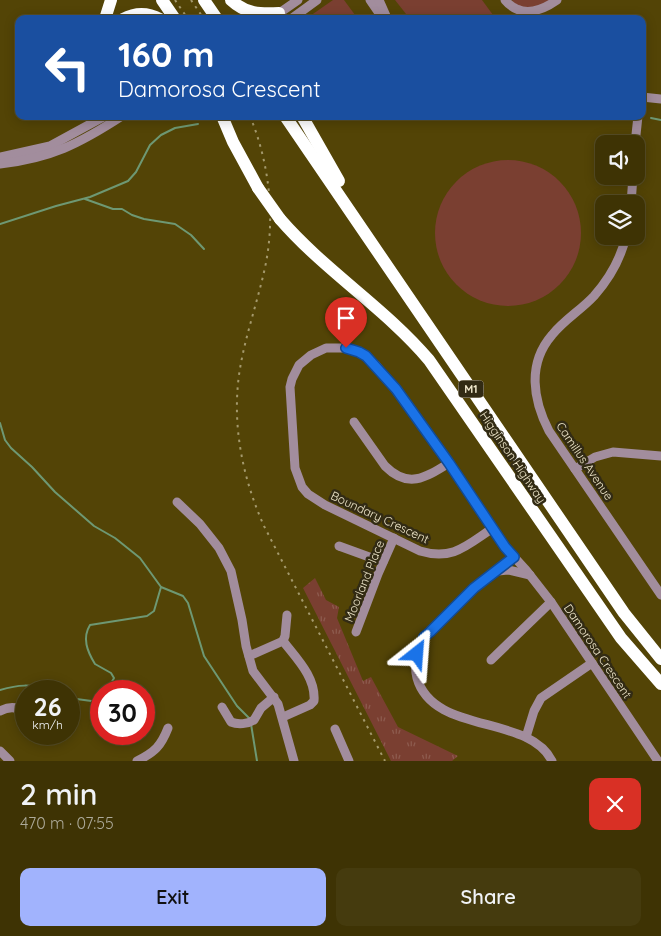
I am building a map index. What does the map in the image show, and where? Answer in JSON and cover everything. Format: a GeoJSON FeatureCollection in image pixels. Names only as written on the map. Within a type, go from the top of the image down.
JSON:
{"type":"FeatureCollection","features":[{"type":"Feature","properties":{"kind":"highway"},"geometry":{"type":"LineString","coordinates":[[106,15],[111,0]]}},
{"type":"Feature","properties":{"kind":"highway"},"geometry":{"type":"LineString","coordinates":[[162,0],[171,15]]}},
{"type":"Feature","properties":{"kind":"highway"},"geometry":{"type":"LineString","coordinates":[[204,0],[214,15]]}},
{"type":"Feature","properties":{"kind":"highway"},"geometry":{"type":"LineString","coordinates":[[224,0],[237,15]]}},
{"type":"Feature","properties":{"kind":"highway"},"geometry":{"type":"LineString","coordinates":[[231,0],[236,5],[252,13],[268,15]]}},
{"type":"Feature","properties":{"kind":"highway"},"geometry":{"type":"LineString","coordinates":[[133,15],[143,13],[151,15]]}},
{"type":"Feature","properties":{"kind":"highway","name":"Higginson Highway"},"geometry":{"type":"LineString","coordinates":[[224,120],[233,142],[258,188],[280,219],[311,251],[406,334],[430,360],[621,638],[661,684]]}},
{"type":"Feature","properties":{"kind":"highway","name":"Higginson Highway"},"geometry":{"type":"LineString","coordinates":[[288,120],[624,613],[661,659]]}},
{"type":"Feature","properties":{"kind":"highway"},"geometry":{"type":"LineString","coordinates":[[304,120],[393,274]]}},
{"type":"Feature","properties":{"kind":"street"},"geometry":{"type":"LineString","coordinates":[[276,15],[298,0]]}},
{"type":"Feature","properties":{"kind":"street"},"geometry":{"type":"LineString","coordinates":[[296,15],[317,0]]}},
{"type":"Feature","properties":{"kind":"street"},"geometry":{"type":"LineString","coordinates":[[370,0],[380,15]]}},
{"type":"Feature","properties":{"kind":"street"},"geometry":{"type":"LineString","coordinates":[[379,0],[386,15]]}},
{"type":"Feature","properties":{"kind":"street"},"geometry":{"type":"LineString","coordinates":[[505,0],[509,5],[518,10],[531,12],[544,8],[557,0]]}},
{"type":"Feature","properties":{"kind":"street"},"geometry":{"type":"LineString","coordinates":[[646,97],[661,99]]}},
{"type":"Feature","properties":{"kind":"street"},"geometry":{"type":"LineString","coordinates":[[0,157],[50,146],[98,120]]}},
{"type":"Feature","properties":{"kind":"street"},"geometry":{"type":"LineString","coordinates":[[0,164],[38,157],[66,149],[90,137],[116,120]]}},
{"type":"Feature","properties":{"kind":"street"},"geometry":{"type":"LineString","coordinates":[[636,135],[638,120]]}},
{"type":"Feature","properties":{"kind":"street","name":"Camillus Avenue"},"geometry":{"type":"LineString","coordinates":[[623,245],[619,258],[607,280],[592,297],[552,334],[546,343],[537,365],[535,388],[538,408],[549,431],[657,581],[661,595]]}},
{"type":"Feature","properties":{"kind":"street","name":"Boundary Crescent"},"geometry":{"type":"LineString","coordinates":[[335,347],[352,349],[366,356],[396,389],[449,463],[493,528],[463,548],[445,555],[425,552],[325,505],[308,494],[302,487],[295,468],[290,396],[292,379],[299,366],[304,360],[319,350],[335,347]]}},
{"type":"Feature","properties":{"kind":"street"},"geometry":{"type":"LineString","coordinates":[[354,422],[385,466],[402,478],[414,479],[425,477],[449,463]]}},
{"type":"Feature","properties":{"kind":"street"},"geometry":{"type":"LineString","coordinates":[[575,469],[596,457],[613,452],[661,456]]}},
{"type":"Feature","properties":{"kind":"street"},"geometry":{"type":"LineString","coordinates":[[177,502],[200,524],[219,548],[231,571],[249,656],[257,677],[274,697],[283,717],[294,761]]}},
{"type":"Feature","properties":{"kind":"street","name":"Damorosa Crescent"},"geometry":{"type":"LineString","coordinates":[[493,528],[505,547],[551,602],[658,761]]}},
{"type":"Feature","properties":{"kind":"street","name":"Moorland Place"},"geometry":{"type":"LineString","coordinates":[[356,632],[394,538]]}},
{"type":"Feature","properties":{"kind":"street"},"geometry":{"type":"LineString","coordinates":[[339,546],[383,562]]}},
{"type":"Feature","properties":{"kind":"street"},"geometry":{"type":"LineString","coordinates":[[514,557],[474,588],[424,637],[417,654],[415,668],[423,693],[437,706],[455,714],[526,737],[544,748],[552,761]]}},
{"type":"Feature","properties":{"kind":"street"},"geometry":{"type":"LineString","coordinates":[[498,571],[508,570],[530,575]]}},
{"type":"Feature","properties":{"kind":"street"},"geometry":{"type":"LineString","coordinates":[[491,660],[551,602]]}},
{"type":"Feature","properties":{"kind":"street"},"geometry":{"type":"LineString","coordinates":[[249,656],[283,641],[287,614]]}},
{"type":"Feature","properties":{"kind":"street"},"geometry":{"type":"LineString","coordinates":[[283,641],[308,675],[314,699],[310,705],[283,717]]}},
{"type":"Feature","properties":{"kind":"street"},"geometry":{"type":"LineString","coordinates":[[526,737],[534,711],[541,698],[592,663]]}},
{"type":"Feature","properties":{"kind":"street"},"geometry":{"type":"LineString","coordinates":[[222,707],[231,722],[239,724],[248,723],[254,720],[260,708],[274,697]]}},
{"type":"Feature","properties":{"kind":"street"},"geometry":{"type":"LineString","coordinates":[[0,711],[15,707]]}},
{"type":"Feature","properties":{"kind":"street"},"geometry":{"type":"LineString","coordinates":[[137,761],[160,746],[168,728]]}},
{"type":"Feature","properties":{"kind":"street"},"geometry":{"type":"LineString","coordinates":[[335,729],[348,761]]}},
{"type":"Feature","properties":{"kind":"street"},"geometry":{"type":"LineString","coordinates":[[0,751],[10,761]]}},
{"type":"Feature","properties":{"kind":"street"},"geometry":{"type":"LineString","coordinates":[[155,751],[159,761]]}},
{"type":"Feature","properties":{"kind":"green space"},"geometry":{"type":"Polygon","coordinates":[[[333,0],[344,0],[355,15],[311,15],[333,0]]]}},
{"type":"Feature","properties":{"kind":"green space"},"geometry":{"type":"Polygon","coordinates":[[[395,0],[482,0],[493,15],[407,15],[395,0]]]}},
{"type":"Feature","properties":{"kind":"green space"},"geometry":{"type":"Polygon","coordinates":[[[512,0],[551,0],[534,9],[516,6],[512,0]]]}},
{"type":"Feature","properties":{"kind":"green space"},"geometry":{"type":"Polygon","coordinates":[[[508,160],[536,166],[548,172],[559,182],[569,193],[575,205],[581,233],[575,261],[569,273],[559,284],[548,294],[536,300],[508,306],[480,300],[468,294],[457,284],[447,273],[441,261],[435,233],[441,205],[447,193],[457,182],[468,172],[480,166],[508,160]]]}},
{"type":"Feature","properties":{"kind":"green space"},"geometry":{"type":"Polygon","coordinates":[[[315,578],[326,600],[339,607],[337,618],[363,681],[371,677],[398,727],[458,756],[452,761],[391,761],[303,588],[315,578]]]}},
{"type":"Feature","properties":{"kind":"waterway"},"geometry":{"type":"LineString","coordinates":[[651,118],[661,120]]}},
{"type":"Feature","properties":{"kind":"waterway"},"geometry":{"type":"LineString","coordinates":[[0,224],[90,197],[128,181],[136,172],[150,145],[161,135],[175,128],[198,124]]}},
{"type":"Feature","properties":{"kind":"waterway"},"geometry":{"type":"LineString","coordinates":[[85,199],[113,209],[122,209],[144,219],[175,224],[191,235],[204,249]]}},
{"type":"Feature","properties":{"kind":"waterway"},"geometry":{"type":"LineString","coordinates":[[0,423],[5,440],[11,448],[55,492],[94,526],[115,538],[140,558],[161,587],[183,596],[188,603],[204,656],[237,706],[250,719]]}},
{"type":"Feature","properties":{"kind":"waterway"},"geometry":{"type":"LineString","coordinates":[[113,680],[114,678],[111,673],[95,664],[90,654],[86,644],[86,635],[90,625],[147,616],[154,611],[161,587]]}},
{"type":"Feature","properties":{"kind":"waterway"},"geometry":{"type":"LineString","coordinates":[[0,690],[15,687]]}},
{"type":"Feature","properties":{"kind":"waterway"},"geometry":{"type":"LineString","coordinates":[[80,699],[90,701]]}},
{"type":"Feature","properties":{"kind":"waterway"},"geometry":{"type":"LineString","coordinates":[[251,724],[257,761]]}},
{"type":"Feature","properties":{"kind":"railway"},"geometry":{"type":"LineString","coordinates":[[175,0],[185,15]]}},
{"type":"Feature","properties":{"kind":"railway"},"geometry":{"type":"LineString","coordinates":[[191,0],[201,15]]}},
{"type":"Feature","properties":{"kind":"railway"},"geometry":{"type":"LineString","coordinates":[[251,120],[266,173],[269,193],[270,233],[264,272],[239,375],[237,414],[241,452],[250,490],[264,526],[385,761]]}},
{"type":"Feature","properties":{"kind":"route"},"geometry":{"type":"LineString","coordinates":[[346,348],[366,356],[396,389],[449,463],[505,547],[514,557],[474,588],[424,637],[417,654]]}}]}
